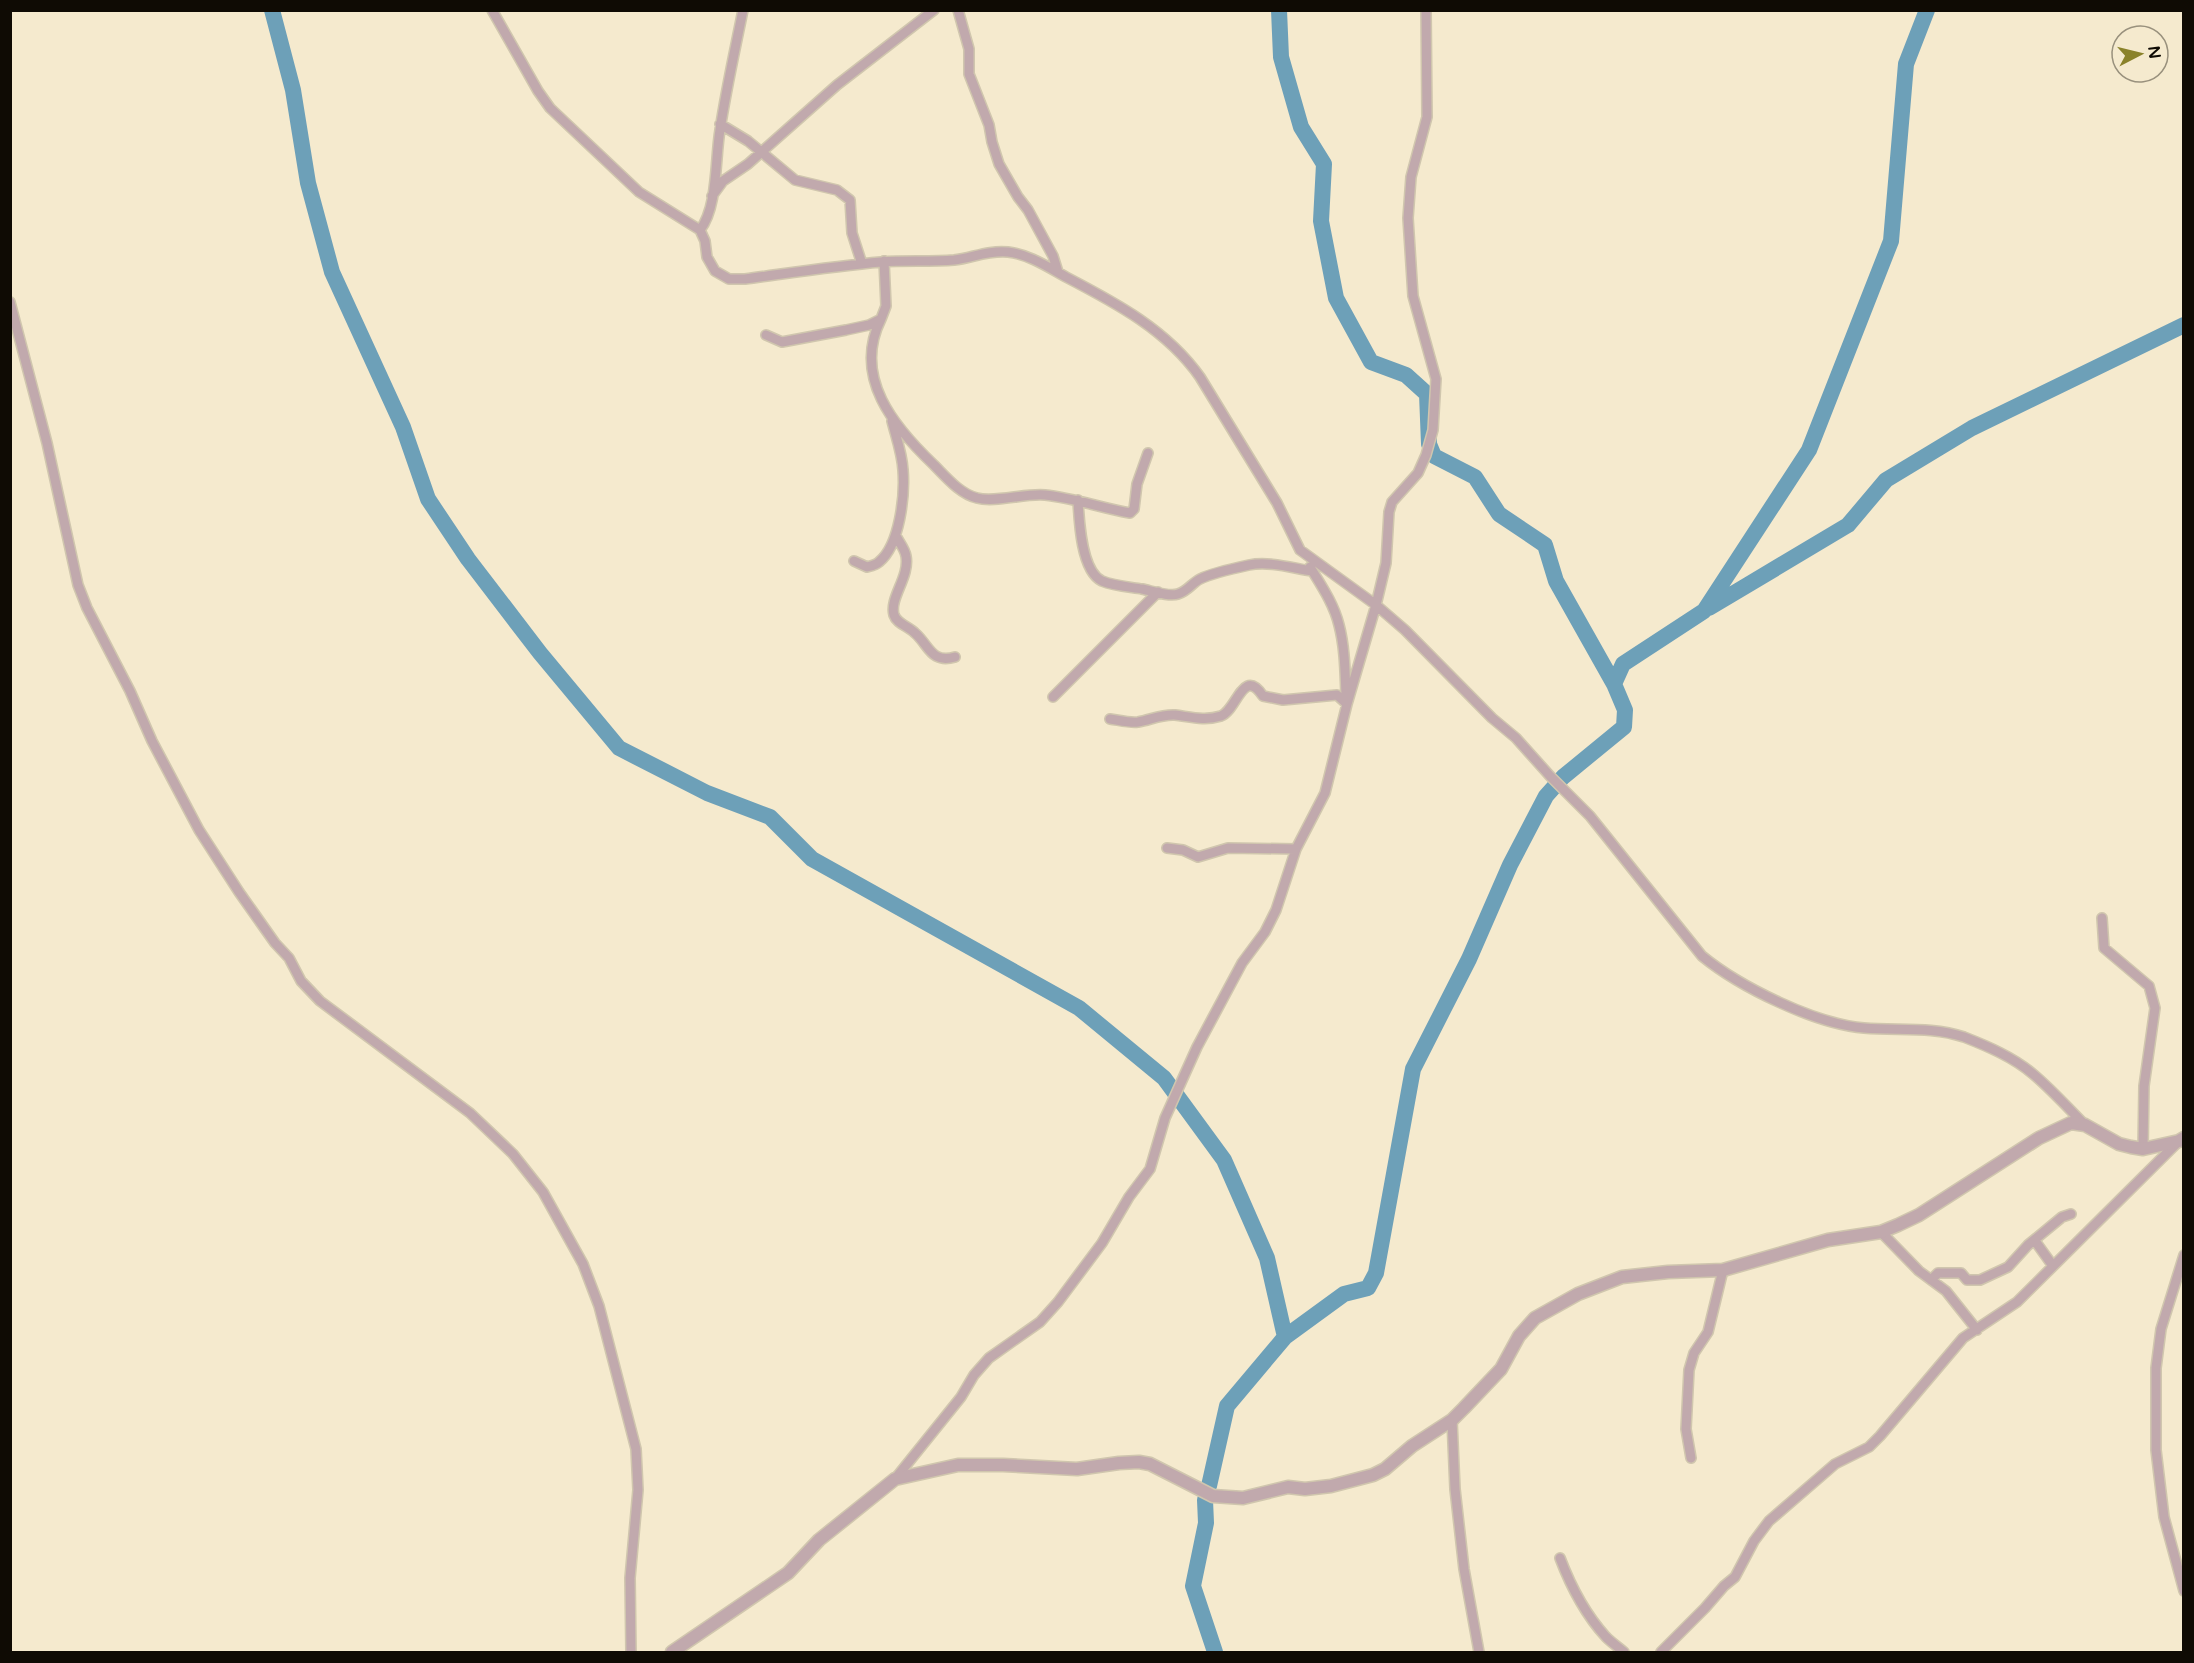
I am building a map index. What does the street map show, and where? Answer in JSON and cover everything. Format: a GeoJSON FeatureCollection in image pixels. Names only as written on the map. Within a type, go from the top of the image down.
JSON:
{"type":"FeatureCollection","features":[{"type":"Feature","properties":{"kind":"street"},"geometry":{"type":"LineString","coordinates":[[492,10],[538,91],[564,123],[639,192],[700,230],[705,241],[707,257],[715,272],[729,279],[745,279],[884,261],[955,260],[988,252],[1002,252],[1031,259],[1058,272],[1113,301],[1143,321],[1187,358],[1261,476],[1328,598],[1338,623],[1343,647],[1347,704]]}},
{"type":"Feature","properties":{"kind":"street"},"geometry":{"type":"LineString","coordinates":[[700,230],[707,221],[712,196],[720,124],[743,10]]}},
{"type":"Feature","properties":{"kind":"street"},"geometry":{"type":"LineString","coordinates":[[712,196],[723,181],[763,152],[837,85],[934,10]]}},
{"type":"Feature","properties":{"kind":"street"},"geometry":{"type":"LineString","coordinates":[[958,10],[969,49],[969,74],[989,125],[999,164],[1028,210],[1053,256],[1058,272]]}},
{"type":"Feature","properties":{"kind":"street"},"geometry":{"type":"LineString","coordinates":[[672,1653],[788,1573],[819,1540],[895,1479],[961,1397],[974,1375],[988,1358],[1040,1322],[1058,1302],[1102,1243],[1129,1197],[1150,1169],[1165,1118],[1193,1057],[1242,963],[1265,932],[1276,910],[1296,849],[1325,793],[1347,704],[1376,605],[1388,550],[1389,512],[1392,502],[1418,473],[1426,455],[1432,430],[1436,379],[1433,361],[1413,296],[1408,218],[1411,177],[1427,117],[1426,10]]}},
{"type":"Feature","properties":{"kind":"street"},"geometry":{"type":"LineString","coordinates":[[720,124],[763,152],[795,180],[837,190],[850,200],[852,233],[862,264]]}},
{"type":"Feature","properties":{"kind":"street"},"geometry":{"type":"LineString","coordinates":[[884,261],[886,306],[874,332],[871,348],[872,373],[879,396],[910,442],[955,485],[977,498],[1044,495],[1078,500],[1130,513],[1134,509],[1137,484],[1148,453]]}},
{"type":"Feature","properties":{"kind":"street"},"geometry":{"type":"LineString","coordinates":[[10,302],[51,463],[78,585],[97,630],[199,830],[245,901],[275,943],[289,958],[301,981],[320,1001],[470,1113],[513,1154],[543,1192],[583,1264],[599,1306],[636,1449],[638,1490],[630,1578],[631,1653]]}},
{"type":"Feature","properties":{"kind":"street"},"geometry":{"type":"LineString","coordinates":[[766,335],[782,342],[869,325],[881,319]]}},
{"type":"Feature","properties":{"kind":"street"},"geometry":{"type":"LineString","coordinates":[[855,561],[867,567],[878,564],[889,551],[896,536],[903,498],[903,470],[890,415]]}},
{"type":"Feature","properties":{"kind":"street"},"geometry":{"type":"LineString","coordinates":[[1078,500],[1079,527],[1085,552],[1091,569],[1100,580],[1176,595],[1209,574],[1249,565],[1265,564],[1312,571]]}},
{"type":"Feature","properties":{"kind":"street"},"geometry":{"type":"LineString","coordinates":[[896,536],[906,554],[907,568],[894,603],[893,614],[898,622],[915,633],[931,654],[946,660],[955,657]]}},
{"type":"Feature","properties":{"kind":"street"},"geometry":{"type":"LineString","coordinates":[[1300,550],[1376,605],[1405,630],[1492,718],[1516,738],[1590,816],[1702,956],[1721,972],[1802,1011],[1839,1025],[1867,1029],[1941,1031],[1987,1046],[2032,1073],[2085,1125],[2119,1144],[2144,1149],[2181,1139]]}},
{"type":"Feature","properties":{"kind":"street"},"geometry":{"type":"LineString","coordinates":[[1053,697],[1158,592]]}},
{"type":"Feature","properties":{"kind":"street"},"geometry":{"type":"LineString","coordinates":[[1110,718],[1136,722],[1175,715],[1201,719],[1221,716],[1230,711],[1239,692],[1251,687],[1258,689],[1263,696],[1283,700],[1337,695],[1347,704]]}},
{"type":"Feature","properties":{"kind":"street"},"geometry":{"type":"LineString","coordinates":[[1167,849],[1183,849],[1198,856],[1228,848],[1296,849]]}},
{"type":"Feature","properties":{"kind":"street"},"geometry":{"type":"LineString","coordinates":[[2102,918],[2104,948],[2150,986],[2155,1008],[2144,1086],[2144,1149]]}},
{"type":"Feature","properties":{"kind":"street"},"geometry":{"type":"LineString","coordinates":[[895,1479],[958,1465],[1077,1469],[1139,1462],[1150,1464],[1213,1496],[1243,1498],[1288,1487],[1305,1489],[1331,1486],[1373,1475],[1452,1420],[1501,1370],[1519,1336],[1535,1318],[1578,1294],[1614,1280],[1644,1273],[1723,1270],[1828,1240],[1881,1232],[1919,1215],[2039,1138],[2071,1124],[2085,1125]]}},
{"type":"Feature","properties":{"kind":"street"},"geometry":{"type":"LineString","coordinates":[[1661,1653],[1735,1577],[1754,1541],[1769,1521],[1835,1464],[1869,1447],[1963,1338],[2017,1302],[2181,1139]]}},
{"type":"Feature","properties":{"kind":"street"},"geometry":{"type":"LineString","coordinates":[[1931,1280],[1938,1273],[1960,1273],[1968,1280],[1980,1280],[2008,1267],[2028,1245],[2062,1217],[2071,1214]]}},
{"type":"Feature","properties":{"kind":"street"},"geometry":{"type":"LineString","coordinates":[[1881,1232],[1919,1271],[1946,1291],[1977,1330]]}},
{"type":"Feature","properties":{"kind":"street"},"geometry":{"type":"LineString","coordinates":[[2035,1241],[2053,1266]]}},
{"type":"Feature","properties":{"kind":"street"},"geometry":{"type":"LineString","coordinates":[[2184,1255],[2161,1329],[2156,1368],[2156,1450],[2164,1517],[2184,1591]]}},
{"type":"Feature","properties":{"kind":"street"},"geometry":{"type":"LineString","coordinates":[[1691,1458],[1686,1429],[1689,1370],[1694,1353],[1708,1332],[1723,1270]]}},
{"type":"Feature","properties":{"kind":"street"},"geometry":{"type":"LineString","coordinates":[[1452,1420],[1455,1489],[1464,1569],[1479,1653]]}},
{"type":"Feature","properties":{"kind":"street"},"geometry":{"type":"LineString","coordinates":[[1560,1558],[1568,1580],[1588,1614],[1607,1639],[1624,1653]]}},
{"type":"Feature","properties":{"kind":"waterway"},"geometry":{"type":"LineString","coordinates":[[272,10],[293,90],[308,183],[332,272],[403,427],[428,499],[468,559],[540,653],[619,748],[707,793],[770,817],[812,859],[1079,1008],[1164,1078],[1224,1160],[1267,1258],[1285,1337]]}},
{"type":"Feature","properties":{"kind":"waterway"},"geometry":{"type":"LineString","coordinates":[[1279,10],[1281,57],[1301,127],[1324,164],[1321,221],[1336,298],[1371,362],[1406,375],[1427,394],[1429,444],[1434,456],[1475,477],[1499,514],[1545,545],[1556,581],[1614,684]]}},
{"type":"Feature","properties":{"kind":"waterway"},"geometry":{"type":"LineString","coordinates":[[1209,1486],[1227,1406],[1285,1337],[1344,1294],[1368,1288],[1376,1273],[1413,1069],[1469,959],[1510,865],[1546,796],[1563,777],[1624,727],[1625,710],[1614,684],[1623,664],[1704,611],[1809,450],[1891,241],[1906,64],[1927,10]]}},
{"type":"Feature","properties":{"kind":"waterway"},"geometry":{"type":"LineString","coordinates":[[1709,608],[1848,525],[1886,480],[1972,428],[2184,325]]}},
{"type":"Feature","properties":{"kind":"waterway"},"geometry":{"type":"LineString","coordinates":[[1205,1500],[1206,1523],[1193,1586],[1215,1652]]}}]}
